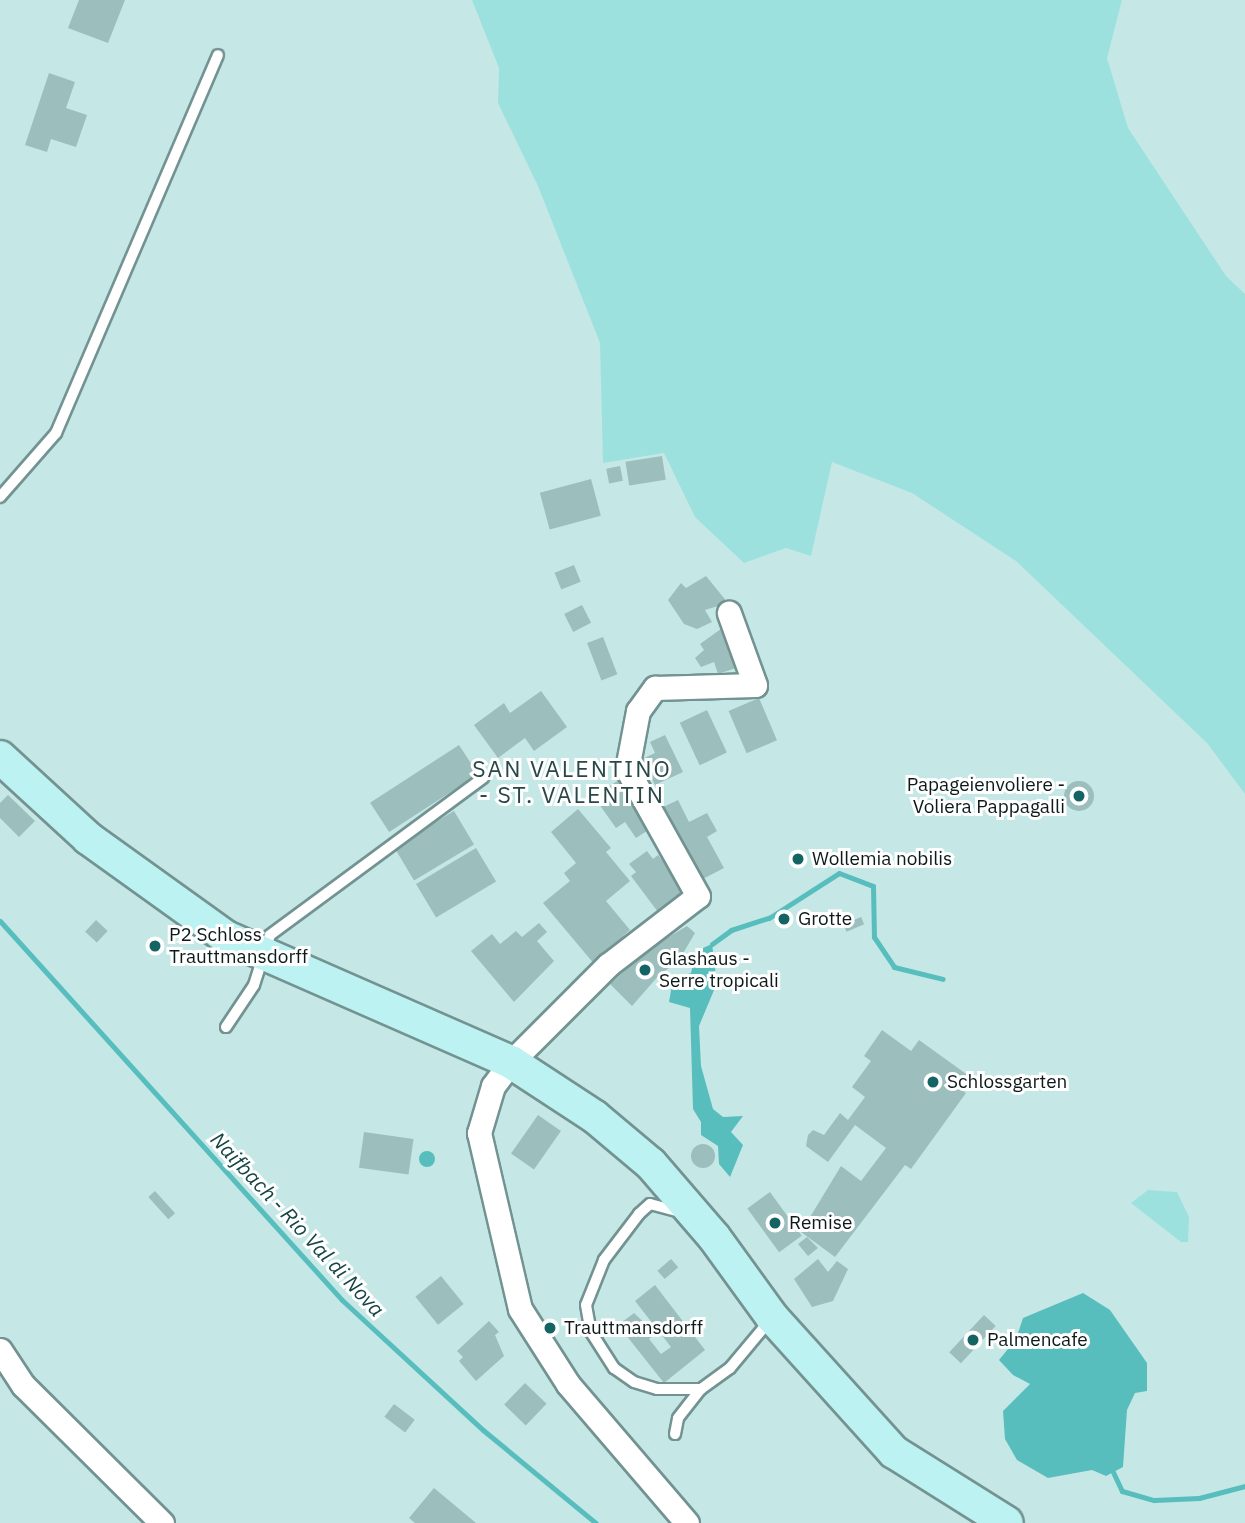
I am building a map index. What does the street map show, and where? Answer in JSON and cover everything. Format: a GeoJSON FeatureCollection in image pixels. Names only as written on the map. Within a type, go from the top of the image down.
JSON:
{"type":"FeatureCollection","features":[{"type":"Feature","properties":{"kind":"main road"},"geometry":{"type":"LineString","coordinates":[[0,757],[88,838],[159,893],[264,957],[511,1062],[596,1117],[633,1148],[704,1224],[772,1317],[894,1452],[1007,1523]]}},
{"type":"Feature","properties":{"kind":"street"},"geometry":{"type":"LineString","coordinates":[[687,1523],[568,1384],[520,1309],[479,1133],[493,1086],[511,1062],[607,965],[698,896],[627,769],[638,711],[655,688],[755,685],[729,613]]}},
{"type":"Feature","properties":{"kind":"street"},"geometry":{"type":"LineString","coordinates":[[0,1350],[41,1404],[162,1523]]}},
{"type":"Feature","properties":{"kind":"lane"},"geometry":{"type":"LineString","coordinates":[[0,497],[56,433],[218,55]]}},
{"type":"Feature","properties":{"kind":"lane"},"geometry":{"type":"LineString","coordinates":[[226,1027],[254,985],[270,935],[290,916],[483,778]]}},
{"type":"Feature","properties":{"kind":"lane"},"geometry":{"type":"LineString","coordinates":[[701,1389],[657,1389],[634,1382],[614,1368],[591,1332],[586,1305],[604,1260],[650,1204],[669,1207],[704,1224]]}},
{"type":"Feature","properties":{"kind":"lane"},"geometry":{"type":"LineString","coordinates":[[675,1434],[678,1418],[701,1389],[730,1368],[772,1317]]}},
{"type":"Feature","properties":{"kind":"shaded area"},"geometry":{"type":"Polygon","coordinates":[[[472,0],[1122,0],[1107,58],[1128,128],[1226,276],[1245,294],[1245,794],[1207,743],[1016,561],[912,493],[832,462],[811,556],[786,548],[744,563],[695,517],[664,453],[603,463],[600,343],[538,186],[498,103],[499,68],[472,0]]]}},
{"type":"Feature","properties":{"kind":"shaded area"},"geometry":{"type":"Polygon","coordinates":[[[712,944],[717,983],[699,1026],[701,1066],[713,1109],[723,1117],[743,1116],[731,1132],[743,1145],[730,1177],[719,1164],[718,1146],[701,1135],[701,1122],[693,1109],[690,1008],[669,1002],[673,979],[691,973],[696,951],[712,944]]]}},
{"type":"Feature","properties":{"kind":"shaded area"},"geometry":{"type":"Polygon","coordinates":[[[424,1151],[430,1151],[435,1159],[433,1165],[424,1167],[419,1162],[419,1156],[424,1151]]]}},
{"type":"Feature","properties":{"kind":"shaded area"},"geometry":{"type":"Polygon","coordinates":[[[1148,1190],[1177,1192],[1189,1217],[1188,1242],[1181,1242],[1131,1203],[1148,1190]]]}},
{"type":"Feature","properties":{"kind":"shaded area"},"geometry":{"type":"Polygon","coordinates":[[[1083,1293],[1110,1310],[1147,1363],[1147,1391],[1135,1393],[1127,1410],[1123,1467],[1106,1476],[1092,1470],[1048,1478],[1017,1460],[1005,1439],[1003,1411],[1030,1384],[1013,1375],[999,1360],[1016,1339],[1023,1318],[1083,1293]]]}},
{"type":"Feature","properties":{"kind":"building"},"geometry":{"type":"Polygon","coordinates":[[[79,0],[125,0],[108,43],[68,28],[79,0]]]}},
{"type":"Feature","properties":{"kind":"building"},"geometry":{"type":"Polygon","coordinates":[[[49,73],[75,82],[66,108],[87,115],[76,147],[51,139],[47,152],[25,145],[49,73]]]}},
{"type":"Feature","properties":{"kind":"building"},"geometry":{"type":"Polygon","coordinates":[[[662,456],[666,480],[629,485],[625,462],[662,456]]]}},
{"type":"Feature","properties":{"kind":"building"},"geometry":{"type":"Polygon","coordinates":[[[620,466],[623,481],[609,483],[606,469],[620,466]]]}},
{"type":"Feature","properties":{"kind":"building"},"geometry":{"type":"Polygon","coordinates":[[[591,479],[601,516],[550,529],[540,493],[591,479]]]}},
{"type":"Feature","properties":{"kind":"building"},"geometry":{"type":"Polygon","coordinates":[[[574,565],[581,582],[561,590],[555,573],[574,565]]]}},
{"type":"Feature","properties":{"kind":"building"},"geometry":{"type":"Polygon","coordinates":[[[706,576],[728,603],[705,610],[712,622],[697,629],[684,624],[668,600],[681,583],[686,588],[706,576]]]}},
{"type":"Feature","properties":{"kind":"building"},"geometry":{"type":"Polygon","coordinates":[[[582,605],[591,623],[573,632],[564,614],[582,605]]]}},
{"type":"Feature","properties":{"kind":"building"},"geometry":{"type":"Polygon","coordinates":[[[725,626],[739,667],[718,674],[714,662],[701,667],[695,658],[704,650],[700,644],[725,626]]]}},
{"type":"Feature","properties":{"kind":"building"},"geometry":{"type":"Polygon","coordinates":[[[603,637],[617,674],[601,680],[587,643],[603,637]]]}},
{"type":"Feature","properties":{"kind":"building"},"geometry":{"type":"Polygon","coordinates":[[[541,691],[567,727],[534,751],[525,738],[498,758],[474,725],[504,703],[510,713],[541,691]]]}},
{"type":"Feature","properties":{"kind":"building"},"geometry":{"type":"Polygon","coordinates":[[[759,698],[777,740],[747,753],[729,711],[759,698]]]}},
{"type":"Feature","properties":{"kind":"building"},"geometry":{"type":"Polygon","coordinates":[[[707,710],[727,753],[700,765],[680,723],[707,710]]]}},
{"type":"Feature","properties":{"kind":"building"},"geometry":{"type":"Polygon","coordinates":[[[665,735],[683,772],[655,785],[642,759],[655,753],[650,742],[665,735]]]}},
{"type":"Feature","properties":{"kind":"building"},"geometry":{"type":"Polygon","coordinates":[[[459,745],[478,774],[389,832],[370,803],[459,745]]]}},
{"type":"Feature","properties":{"kind":"building"},"geometry":{"type":"Polygon","coordinates":[[[620,779],[653,827],[636,838],[625,822],[616,828],[594,797],[620,779]]]}},
{"type":"Feature","properties":{"kind":"building","name":"Papageienvoliere - Voliera Pappagalli"},"geometry":{"type":"Polygon","coordinates":[[[1079,781],[1085,782],[1093,790],[1093,802],[1085,810],[1079,811],[1073,810],[1065,802],[1064,796],[1065,790],[1073,782],[1079,781]]]}},
{"type":"Feature","properties":{"kind":"building"},"geometry":{"type":"Polygon","coordinates":[[[8,795],[35,821],[19,837],[0,818],[0,803],[8,795]]]}},
{"type":"Feature","properties":{"kind":"building"},"geometry":{"type":"Polygon","coordinates":[[[678,800],[689,822],[707,813],[717,831],[707,837],[724,868],[697,882],[659,809],[678,800]]]}},
{"type":"Feature","properties":{"kind":"building"},"geometry":{"type":"Polygon","coordinates":[[[578,809],[611,848],[606,852],[630,881],[606,901],[630,930],[623,936],[626,940],[595,965],[543,903],[570,881],[564,873],[576,863],[551,832],[578,809]]]}},
{"type":"Feature","properties":{"kind":"building"},"geometry":{"type":"Polygon","coordinates":[[[454,811],[474,844],[414,880],[394,847],[454,811]]]}},
{"type":"Feature","properties":{"kind":"building"},"geometry":{"type":"Polygon","coordinates":[[[476,848],[496,881],[436,917],[416,884],[476,848]]]}},
{"type":"Feature","properties":{"kind":"building"},"geometry":{"type":"Polygon","coordinates":[[[647,851],[653,859],[658,855],[686,891],[658,912],[631,876],[636,872],[629,864],[647,851]]]}},
{"type":"Feature","properties":{"kind":"building"},"geometry":{"type":"Polygon","coordinates":[[[861,917],[864,924],[847,932],[844,924],[861,917]]]}},
{"type":"Feature","properties":{"kind":"building"},"geometry":{"type":"Polygon","coordinates":[[[96,920],[108,931],[97,943],[85,932],[96,920]]]}},
{"type":"Feature","properties":{"kind":"building"},"geometry":{"type":"Polygon","coordinates":[[[539,923],[547,932],[537,941],[554,961],[514,1002],[471,951],[492,934],[500,944],[516,931],[522,937],[539,923]]]}},
{"type":"Feature","properties":{"kind":"building","name":"Glashaus - Serre tropicali"},"geometry":{"type":"Polygon","coordinates":[[[687,926],[695,933],[678,962],[660,974],[632,1006],[610,984],[647,950],[687,926]]]}},
{"type":"Feature","properties":{"kind":"building"},"geometry":{"type":"Polygon","coordinates":[[[882,1030],[911,1051],[919,1040],[969,1076],[960,1089],[966,1093],[911,1169],[905,1165],[835,1257],[801,1232],[841,1166],[861,1181],[886,1148],[855,1125],[828,1162],[806,1146],[808,1135],[813,1130],[824,1135],[840,1113],[848,1120],[865,1097],[852,1087],[871,1061],[864,1056],[882,1030]]]}},
{"type":"Feature","properties":{"kind":"building"},"geometry":{"type":"Polygon","coordinates":[[[538,1115],[561,1131],[534,1170],[511,1154],[538,1115]]]}},
{"type":"Feature","properties":{"kind":"building"},"geometry":{"type":"Polygon","coordinates":[[[364,1132],[414,1139],[409,1175],[359,1168],[364,1132]]]}},
{"type":"Feature","properties":{"kind":"building"},"geometry":{"type":"Polygon","coordinates":[[[703,1144],[712,1147],[715,1156],[712,1165],[703,1168],[694,1165],[691,1156],[694,1147],[703,1144]]]}},
{"type":"Feature","properties":{"kind":"building"},"geometry":{"type":"Polygon","coordinates":[[[155,1191],[175,1213],[168,1219],[148,1197],[155,1191]]]}},
{"type":"Feature","properties":{"kind":"building","name":"Remise"},"geometry":{"type":"Polygon","coordinates":[[[770,1192],[802,1236],[779,1252],[747,1208],[770,1192]]]}},
{"type":"Feature","properties":{"kind":"building"},"geometry":{"type":"Polygon","coordinates":[[[807,1237],[818,1248],[808,1256],[798,1244],[807,1237]]]}},
{"type":"Feature","properties":{"kind":"building"},"geometry":{"type":"Polygon","coordinates":[[[671,1259],[678,1267],[665,1279],[657,1271],[671,1259]]]}},
{"type":"Feature","properties":{"kind":"building"},"geometry":{"type":"Polygon","coordinates":[[[818,1259],[828,1272],[837,1261],[848,1269],[833,1301],[812,1307],[794,1279],[818,1259]]]}},
{"type":"Feature","properties":{"kind":"building"},"geometry":{"type":"Polygon","coordinates":[[[441,1276],[464,1304],[438,1325],[415,1297],[441,1276]]]}},
{"type":"Feature","properties":{"kind":"building"},"geometry":{"type":"Polygon","coordinates":[[[655,1285],[705,1350],[664,1383],[618,1325],[634,1313],[656,1334],[649,1339],[661,1354],[671,1347],[635,1301],[655,1285]]]}},
{"type":"Feature","properties":{"kind":"building","name":"Palmencafe"},"geometry":{"type":"Polygon","coordinates":[[[984,1315],[996,1326],[961,1363],[949,1352],[984,1315]]]}},
{"type":"Feature","properties":{"kind":"building"},"geometry":{"type":"Polygon","coordinates":[[[489,1321],[499,1332],[495,1335],[504,1356],[476,1381],[459,1361],[463,1357],[457,1351],[489,1321]]]}},
{"type":"Feature","properties":{"kind":"building"},"geometry":{"type":"Polygon","coordinates":[[[525,1383],[547,1404],[526,1425],[504,1405],[525,1383]]]}},
{"type":"Feature","properties":{"kind":"building"},"geometry":{"type":"Polygon","coordinates":[[[394,1404],[415,1420],[405,1432],[384,1417],[394,1404]]]}},
{"type":"Feature","properties":{"kind":"building"},"geometry":{"type":"Polygon","coordinates":[[[434,1488],[476,1523],[415,1523],[409,1518],[434,1488]]]}},
{"type":"Feature","properties":{"kind":"waterway"},"geometry":{"type":"LineString","coordinates":[[712,944],[731,930],[769,918],[839,873],[873,886],[874,937],[894,967],[943,979]]}},
{"type":"Feature","properties":{"kind":"waterway","name":"Naifbach - Rio Val di Nova"},"geometry":{"type":"LineString","coordinates":[[0,921],[342,1300],[483,1430],[596,1523]]}},
{"type":"Feature","properties":{"kind":"waterway"},"geometry":{"type":"LineString","coordinates":[[1113,1472],[1122,1491],[1154,1500],[1199,1498],[1245,1486]]}},
{"type":"Feature","properties":{"kind":"place","name":"Papageienvoliere - Voliera Pappagalli"},"geometry":{"type":"Point","coordinates":[1079,796]}},
{"type":"Feature","properties":{"kind":"place","name":"Wollemia nobilis"},"geometry":{"type":"Point","coordinates":[798,859]}},
{"type":"Feature","properties":{"kind":"place","name":"Grotte"},"geometry":{"type":"Point","coordinates":[784,919]}},
{"type":"Feature","properties":{"kind":"place","name":"P2 Schloss Trauttmansdorff"},"geometry":{"type":"Point","coordinates":[155,946]}},
{"type":"Feature","properties":{"kind":"place","name":"Glashaus - Serre tropicali"},"geometry":{"type":"Point","coordinates":[645,970]}},
{"type":"Feature","properties":{"kind":"place","name":"Schlossgarten"},"geometry":{"type":"Point","coordinates":[933,1082]}},
{"type":"Feature","properties":{"kind":"place","name":"Remise"},"geometry":{"type":"Point","coordinates":[775,1223]}},
{"type":"Feature","properties":{"kind":"place","name":"Trauttmansdorff"},"geometry":{"type":"Point","coordinates":[550,1328]}},
{"type":"Feature","properties":{"kind":"place","name":"Palmencafe"},"geometry":{"type":"Point","coordinates":[973,1340]}},
{"type":"Feature","properties":{"kind":"district","name":"SAN VALENTINO - ST. VALENTIN"},"geometry":{"type":"Point","coordinates":[572,781]}}]}
